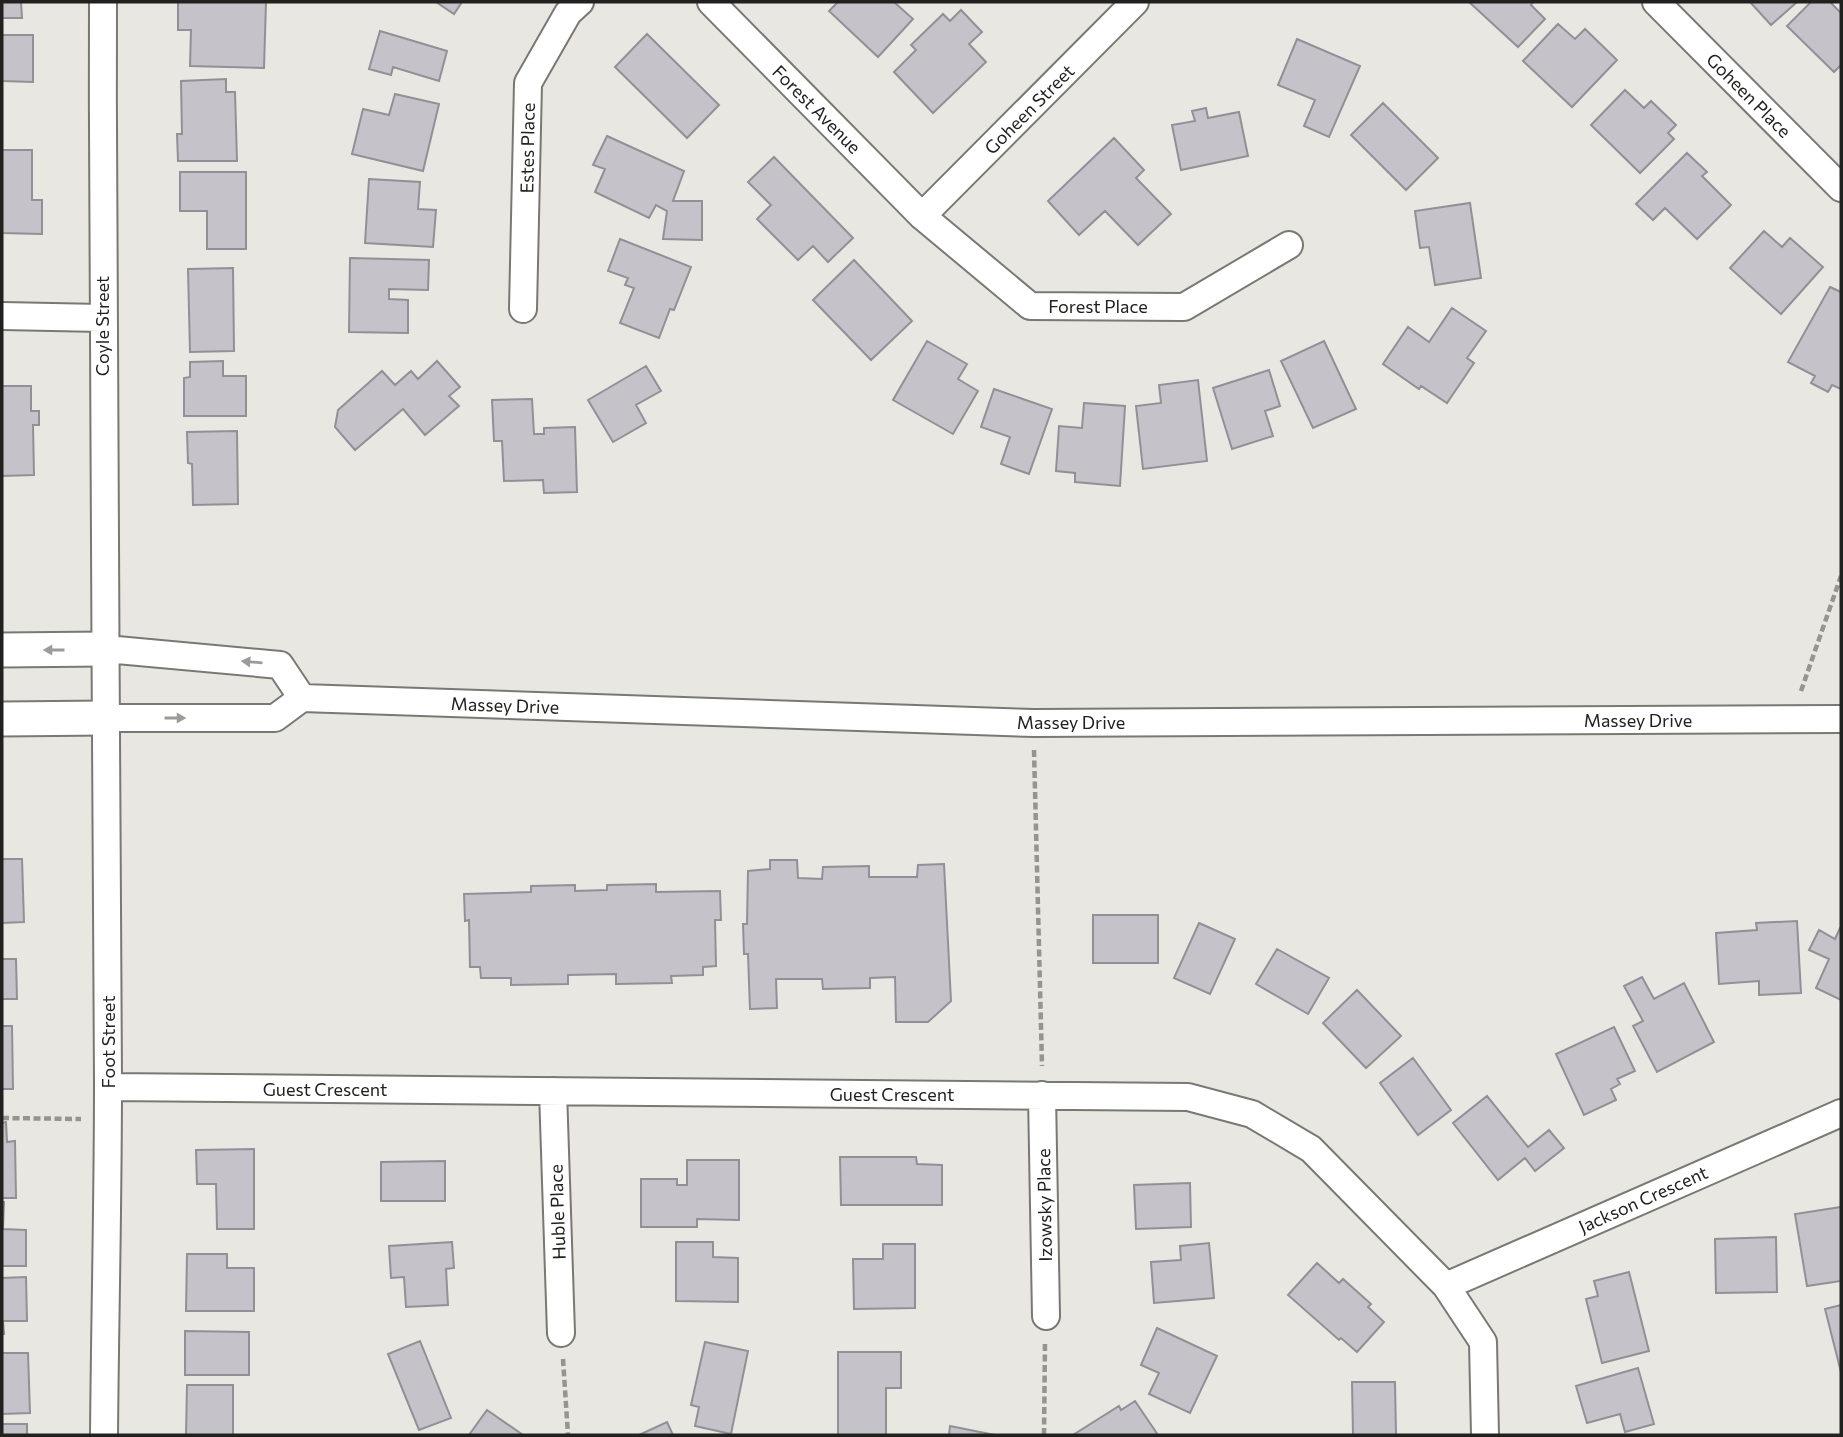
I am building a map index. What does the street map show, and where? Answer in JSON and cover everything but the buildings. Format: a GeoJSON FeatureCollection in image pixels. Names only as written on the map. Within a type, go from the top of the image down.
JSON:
{"type":"FeatureCollection","features":[{"type":"Feature","properties":{"kind":"street","name":"Coyle Street"},"geometry":{"type":"LineString","coordinates":[[103,2],[102,318],[106,649]]}},
{"type":"Feature","properties":{"kind":"street","name":"Estes Place"},"geometry":{"type":"LineString","coordinates":[[523,309],[528,83],[568,13],[580,2]]}},
{"type":"Feature","properties":{"kind":"street","name":"Forest Avenue"},"geometry":{"type":"LineString","coordinates":[[711,2],[922,216]]}},
{"type":"Feature","properties":{"kind":"street","name":"Goheen Street"},"geometry":{"type":"LineString","coordinates":[[922,216],[1135,2]]}},
{"type":"Feature","properties":{"kind":"street","name":"Goheen Place"},"geometry":{"type":"LineString","coordinates":[[1656,2],[1841,188]]}},
{"type":"Feature","properties":{"kind":"street","name":"Forest Place"},"geometry":{"type":"LineString","coordinates":[[922,216],[1030,306],[1184,307],[1289,245]]}},
{"type":"Feature","properties":{"kind":"street"},"geometry":{"type":"LineString","coordinates":[[2,316],[102,318]]}},
{"type":"Feature","properties":{"kind":"street"},"geometry":{"type":"LineString","coordinates":[[2,650],[106,649],[280,665],[302,698],[275,718],[2,719]]}},
{"type":"Feature","properties":{"kind":"street","name":"Foot Street"},"geometry":{"type":"LineString","coordinates":[[104,1435],[108,1087],[106,649]]}},
{"type":"Feature","properties":{"kind":"street","name":"Massey Drive"},"geometry":{"type":"LineString","coordinates":[[302,698],[1034,723],[1841,719]]}},
{"type":"Feature","properties":{"kind":"street","name":"Guest Crescent"},"geometry":{"type":"LineString","coordinates":[[108,1087],[1188,1097],[1252,1114],[1311,1149],[1446,1286],[1483,1342],[1485,1435]]}},
{"type":"Feature","properties":{"kind":"street","name":"Huble Place"},"geometry":{"type":"LineString","coordinates":[[553,1091],[561,1333]]}},
{"type":"Feature","properties":{"kind":"street","name":"Izowsky Place"},"geometry":{"type":"LineString","coordinates":[[1042,1095],[1046,1315]]}},
{"type":"Feature","properties":{"kind":"street","name":"Jackson Crescent"},"geometry":{"type":"LineString","coordinates":[[1446,1286],[1841,1113]]}},
{"type":"Feature","properties":{"kind":"path"},"geometry":{"type":"LineString","coordinates":[[1792,719],[1841,576]]}},
{"type":"Feature","properties":{"kind":"path"},"geometry":{"type":"LineString","coordinates":[[1034,723],[1042,1095]]}},
{"type":"Feature","properties":{"kind":"path"},"geometry":{"type":"LineString","coordinates":[[2,1118],[107,1120]]}},
{"type":"Feature","properties":{"kind":"path"},"geometry":{"type":"LineString","coordinates":[[1044,1435],[1046,1315]]}},
{"type":"Feature","properties":{"kind":"path"},"geometry":{"type":"LineString","coordinates":[[561,1333],[568,1435]]}}]}
